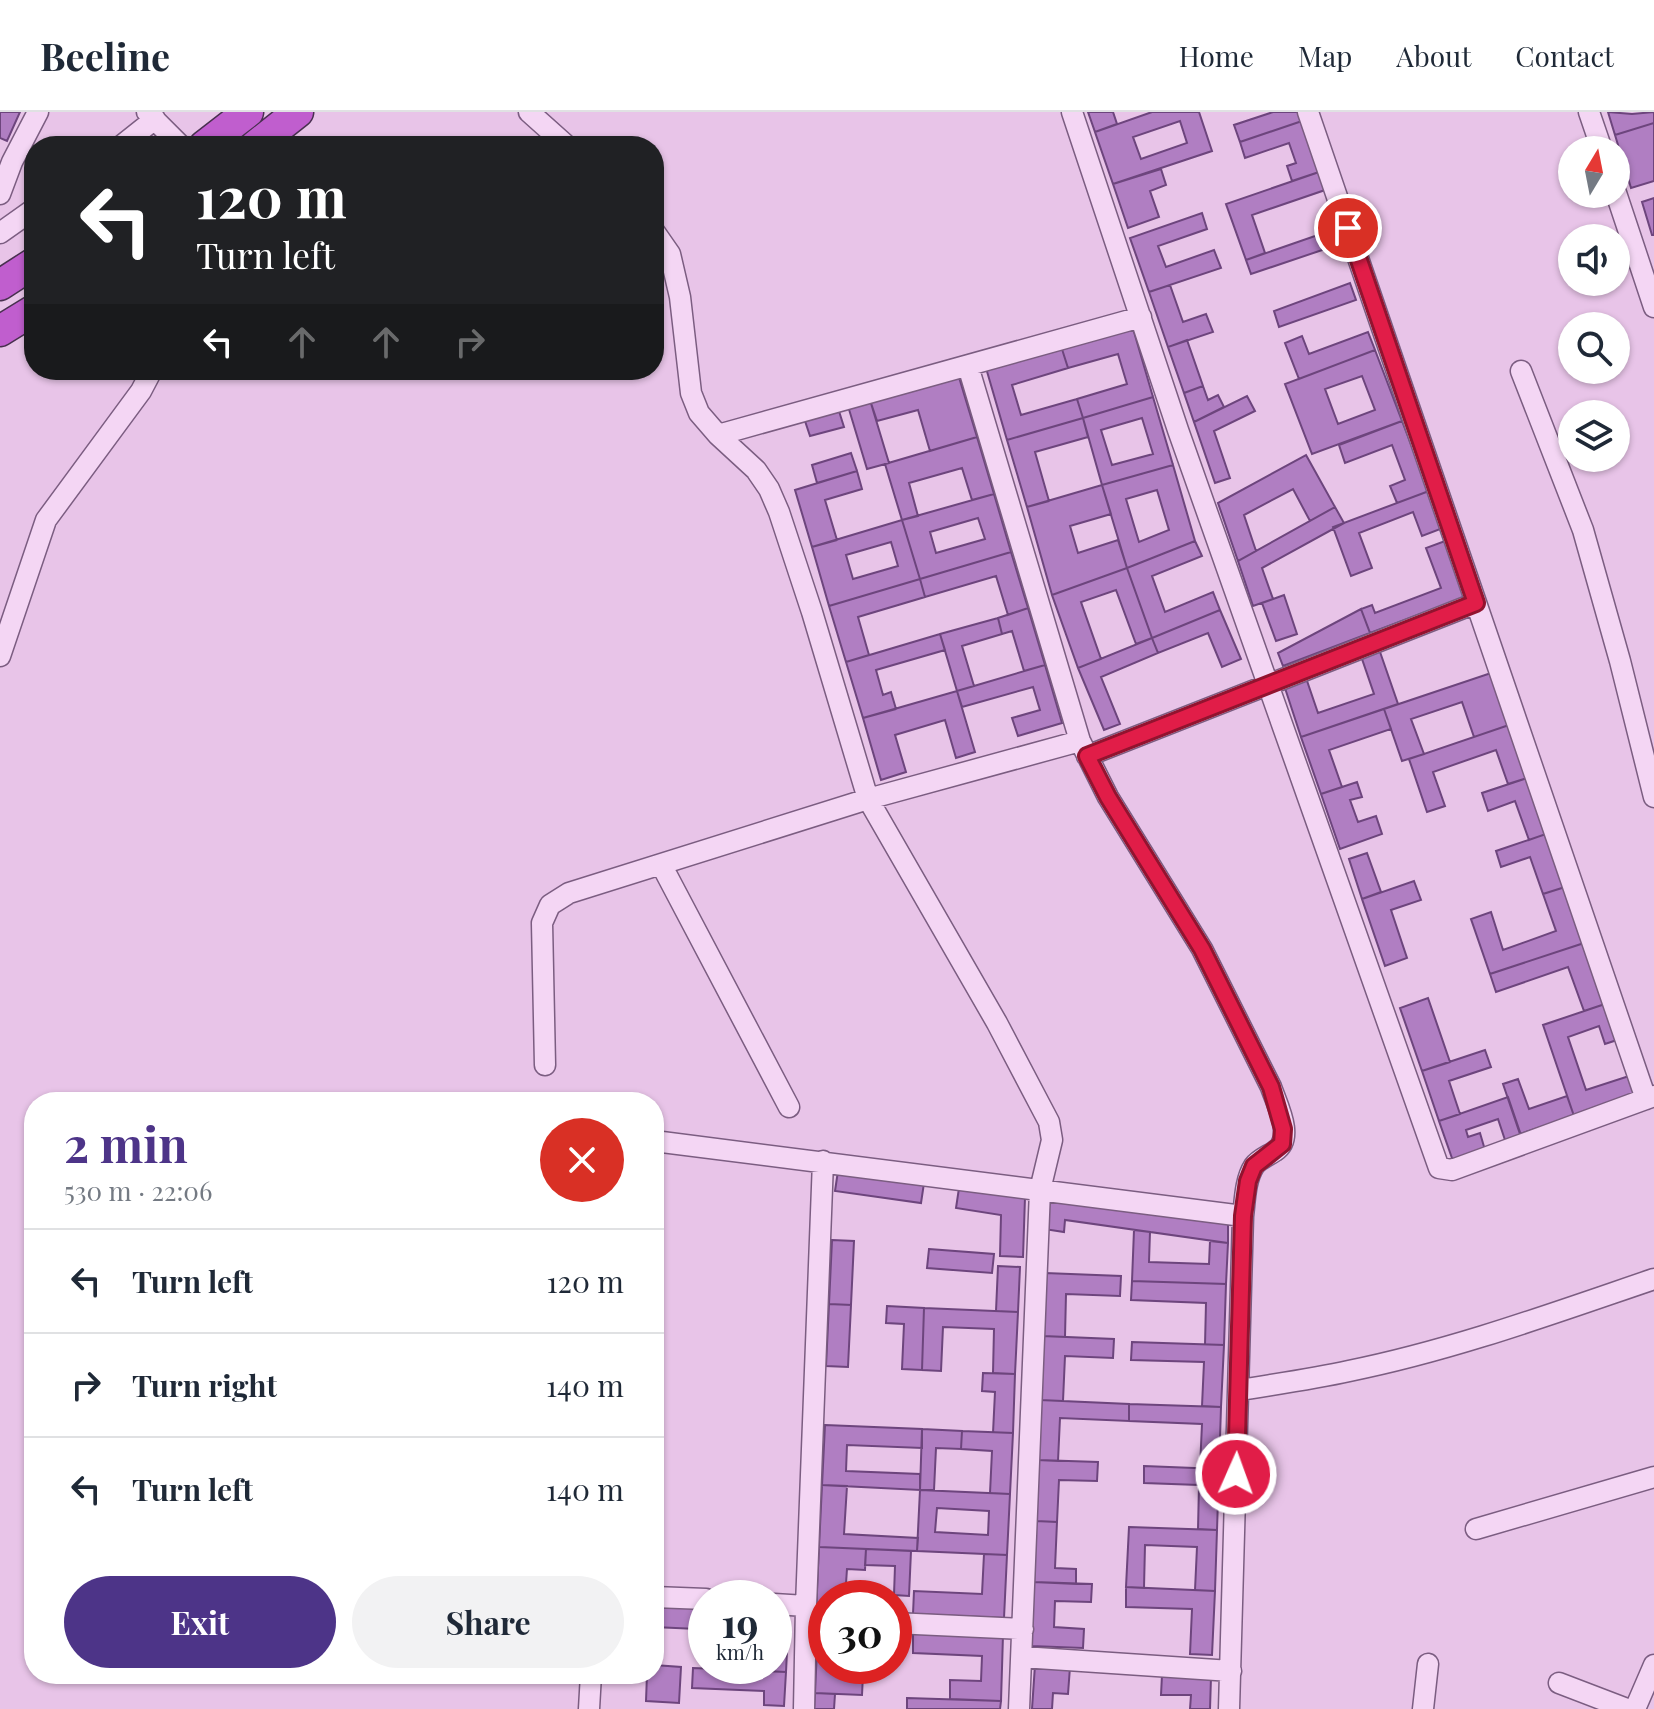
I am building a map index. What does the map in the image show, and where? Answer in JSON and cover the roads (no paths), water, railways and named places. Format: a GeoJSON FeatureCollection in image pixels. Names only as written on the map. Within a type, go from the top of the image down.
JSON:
{"type":"FeatureCollection","features":[{"type":"Feature","properties":{"kind":"highway"},"geometry":{"type":"LineString","coordinates":[[217,136],[248,112]]}},
{"type":"Feature","properties":{"kind":"highway"},"geometry":{"type":"LineString","coordinates":[[268,136],[298,112]]}},
{"type":"Feature","properties":{"kind":"highway"},"geometry":{"type":"LineString","coordinates":[[0,285],[24,269]]}},
{"type":"Feature","properties":{"kind":"highway"},"geometry":{"type":"LineString","coordinates":[[0,331],[24,316]]}},
{"type":"Feature","properties":{"kind":"street"},"geometry":{"type":"LineString","coordinates":[[26,136],[38,112]]}},
{"type":"Feature","properties":{"kind":"street"},"geometry":{"type":"LineString","coordinates":[[529,112],[556,136]]}},
{"type":"Feature","properties":{"kind":"street"},"geometry":{"type":"LineString","coordinates":[[1072,112],[1268,684],[1439,1168],[1452,1170],[1650,1098],[1308,112]]}},
{"type":"Feature","properties":{"kind":"street"},"geometry":{"type":"LineString","coordinates":[[1589,112],[1597,136]]}},
{"type":"Feature","properties":{"kind":"street"},"geometry":{"type":"LineString","coordinates":[[131,136],[151,116],[171,136]]}},
{"type":"Feature","properties":{"kind":"street"},"geometry":{"type":"LineString","coordinates":[[0,194],[24,139]]}},
{"type":"Feature","properties":{"kind":"street"},"geometry":{"type":"LineString","coordinates":[[1621,208],[1654,307]]}},
{"type":"Feature","properties":{"kind":"street"},"geometry":{"type":"LineString","coordinates":[[0,233],[24,216]]}},
{"type":"Feature","properties":{"kind":"street"},"geometry":{"type":"LineString","coordinates":[[664,245],[674,268],[691,393],[699,413],[756,470],[769,489],[812,612],[868,799],[997,1023],[1045,1113],[1052,1140],[1040,1190],[1019,1709]]}},
{"type":"Feature","properties":{"kind":"street"},"geometry":{"type":"LineString","coordinates":[[718,435],[1141,317]]}},
{"type":"Feature","properties":{"kind":"street"},"geometry":{"type":"LineString","coordinates":[[968,366],[1083,748],[1115,810],[1202,949],[1271,1087],[1279,1110],[1284,1137],[1282,1144],[1254,1166],[1248,1181],[1240,1243],[1240,1390],[1229,1709]]}},
{"type":"Feature","properties":{"kind":"street"},"geometry":{"type":"LineString","coordinates":[[1521,371],[1583,530],[1654,797]]}},
{"type":"Feature","properties":{"kind":"street"},"geometry":{"type":"LineString","coordinates":[[0,656],[46,520],[147,380]]}},
{"type":"Feature","properties":{"kind":"street"},"geometry":{"type":"LineString","coordinates":[[545,1065],[542,923],[550,905],[569,893],[868,799],[1083,748],[1268,684],[1476,603]]}},
{"type":"Feature","properties":{"kind":"street"},"geometry":{"type":"LineString","coordinates":[[662,866],[789,1107]]}},
{"type":"Feature","properties":{"kind":"street"},"geometry":{"type":"LineString","coordinates":[[664,1142],[1243,1216]]}},
{"type":"Feature","properties":{"kind":"street"},"geometry":{"type":"LineString","coordinates":[[814,1580],[823,1161]]}},
{"type":"Feature","properties":{"kind":"street"},"geometry":{"type":"LineString","coordinates":[[1240,1390],[1351,1371],[1428,1351],[1507,1329],[1654,1279]]}},
{"type":"Feature","properties":{"kind":"street"},"geometry":{"type":"LineString","coordinates":[[1476,1529],[1654,1477]]}},
{"type":"Feature","properties":{"kind":"street"},"geometry":{"type":"LineString","coordinates":[[664,1597],[688,1598]]}},
{"type":"Feature","properties":{"kind":"street"},"geometry":{"type":"LineString","coordinates":[[912,1624],[1023,1629]]}},
{"type":"Feature","properties":{"kind":"street"},"geometry":{"type":"LineString","coordinates":[[1022,1657],[1231,1671]]}},
{"type":"Feature","properties":{"kind":"street"},"geometry":{"type":"LineString","coordinates":[[1423,1709],[1428,1664]]}},
{"type":"Feature","properties":{"kind":"street"},"geometry":{"type":"LineString","coordinates":[[1635,1709],[1654,1665]]}},
{"type":"Feature","properties":{"kind":"street"},"geometry":{"type":"LineString","coordinates":[[804,1709],[808,1667]]}},
{"type":"Feature","properties":{"kind":"street"},"geometry":{"type":"LineString","coordinates":[[1559,1683],[1627,1709]]}},
{"type":"Feature","properties":{"kind":"street"},"geometry":{"type":"LineString","coordinates":[[589,1709],[590,1684]]}}]}
